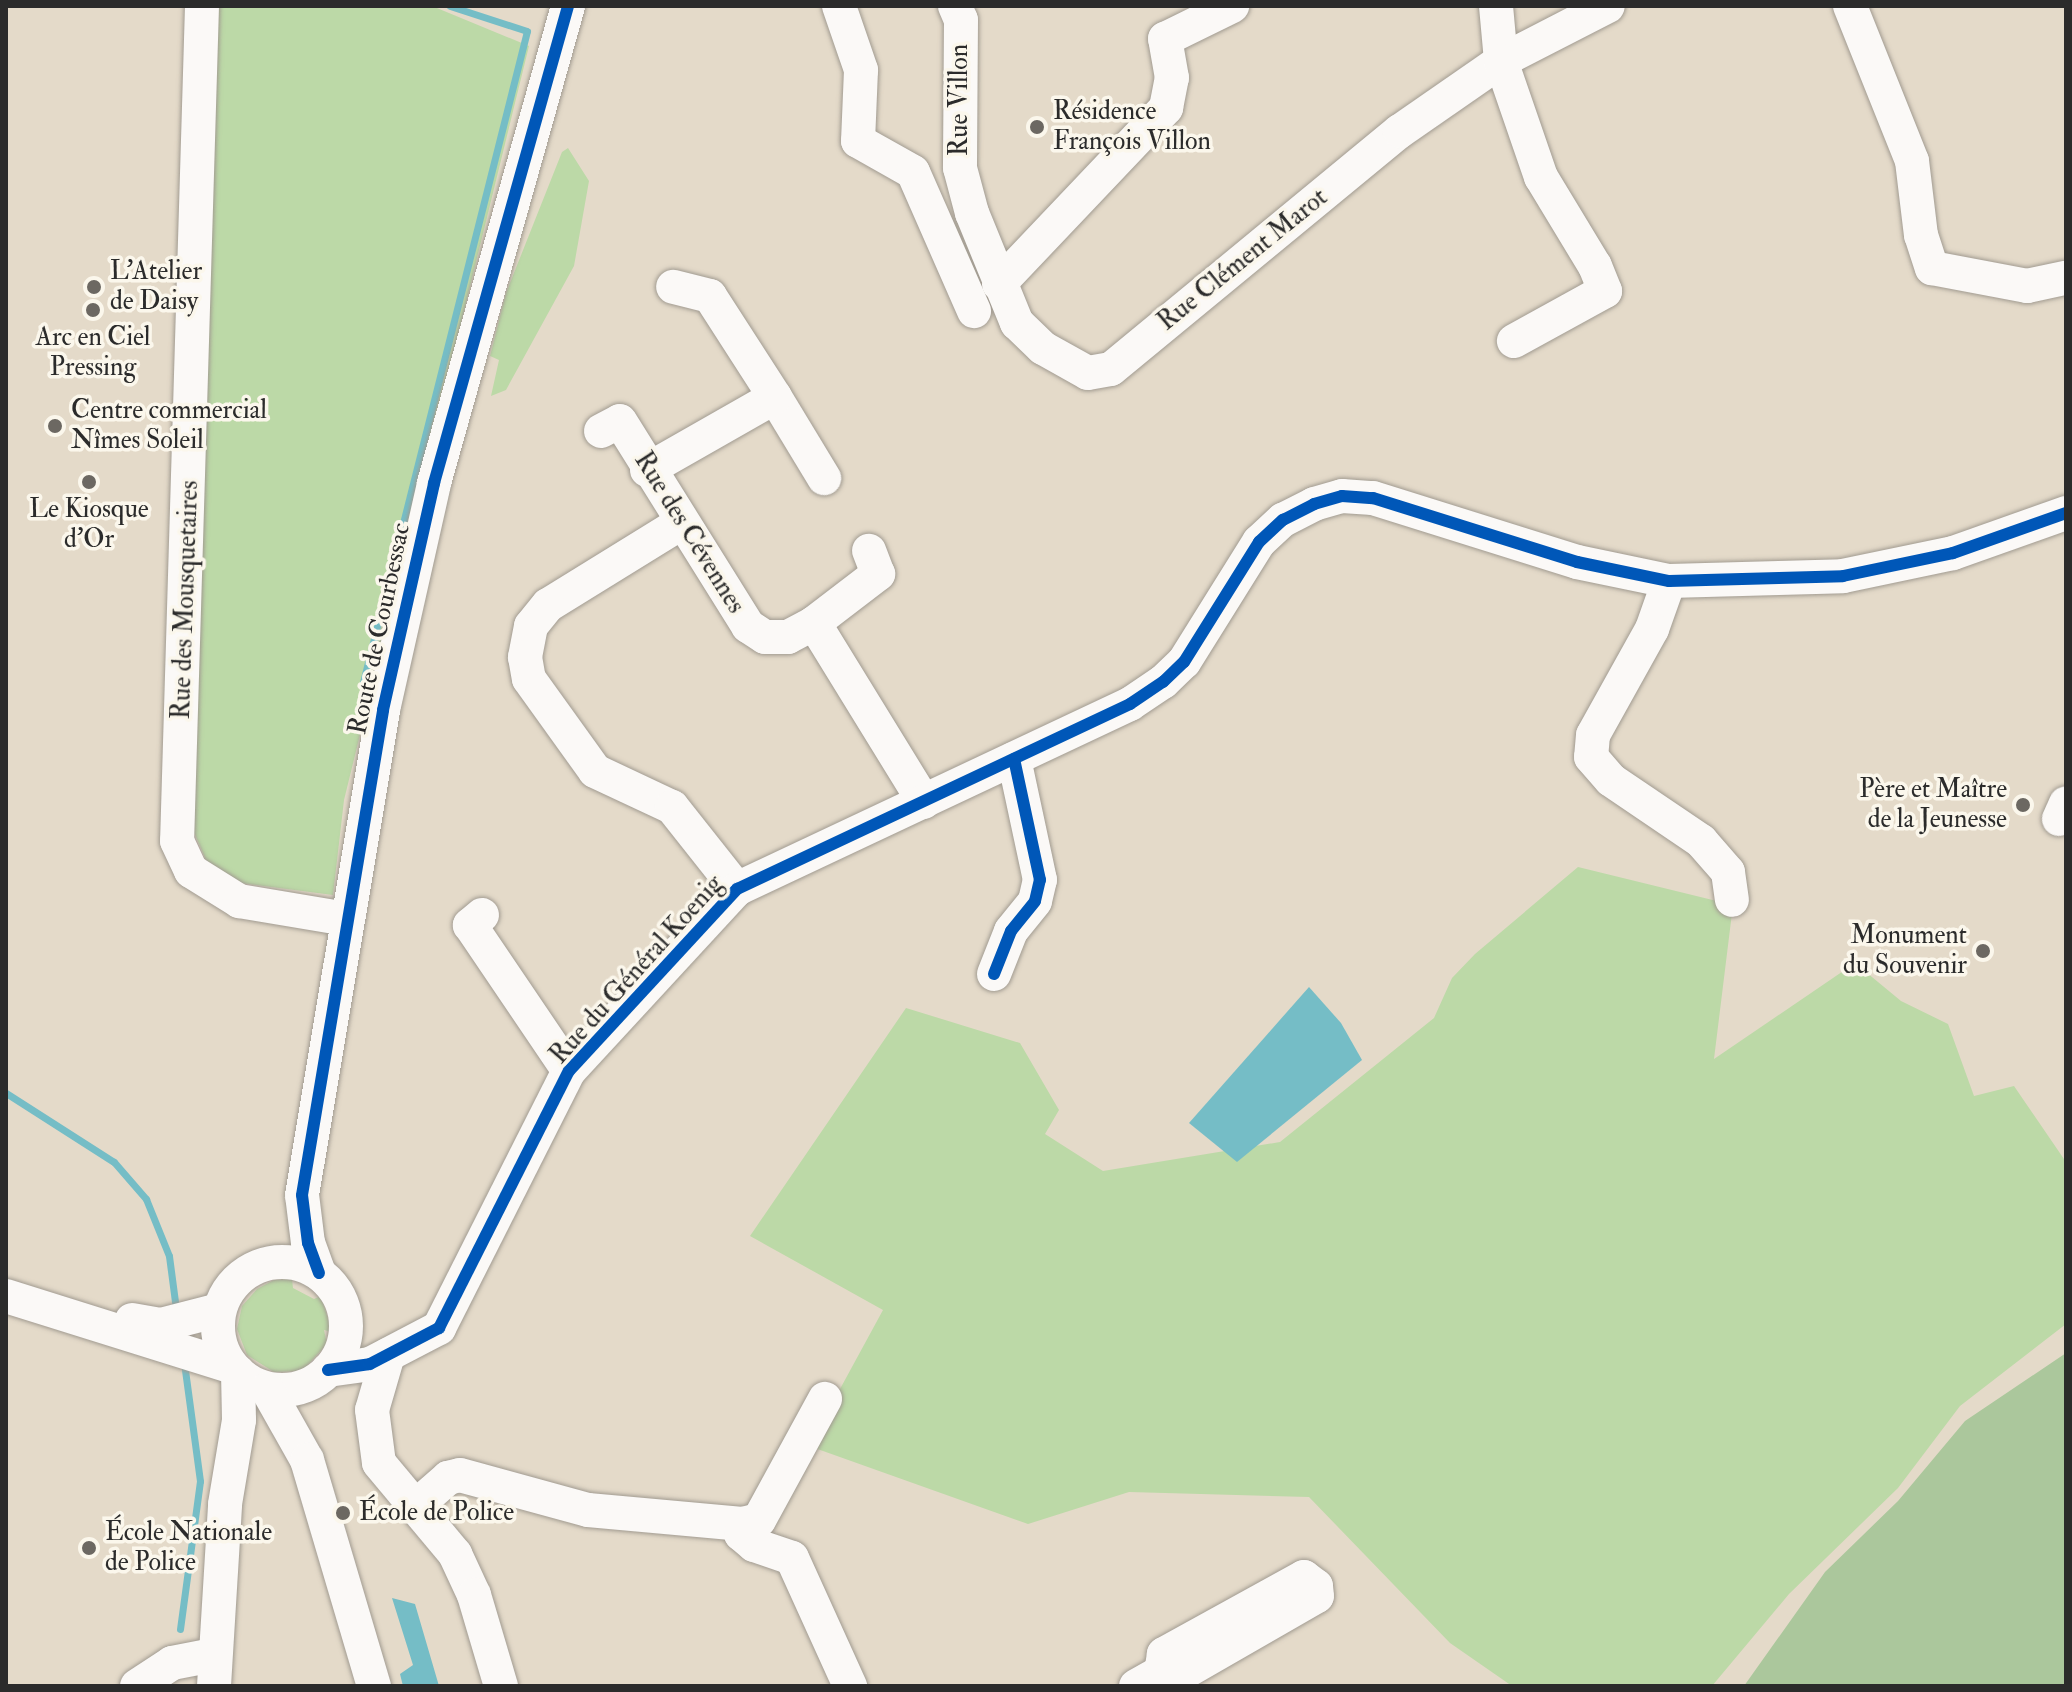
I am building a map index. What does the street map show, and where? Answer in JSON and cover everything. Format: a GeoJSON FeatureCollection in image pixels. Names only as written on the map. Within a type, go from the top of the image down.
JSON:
{"type":"FeatureCollection","features":[{"type":"Feature","properties":{"kind":"street","name":"Rue des Mousquetaires"},"geometry":{"type":"LineString","coordinates":[[202,6],[177,841],[181,856],[205,883],[239,901],[346,919]]}},
{"type":"Feature","properties":{"kind":"street","name":"Route de Courbessac"},"geometry":{"type":"LineString","coordinates":[[319,1273],[308,1243],[302,1195],[383,710],[434,483],[568,6]]}},
{"type":"Feature","properties":{"kind":"street"},"geometry":{"type":"LineString","coordinates":[[811,6],[841,12],[861,70],[858,141],[913,172],[974,311]]}},
{"type":"Feature","properties":{"kind":"street","name":"Rue Villon"},"geometry":{"type":"LineString","coordinates":[[955,6],[961,20],[960,168],[999,284]]}},
{"type":"Feature","properties":{"kind":"street"},"geometry":{"type":"LineString","coordinates":[[999,284],[1166,108],[1172,78],[1165,39],[1232,6]]}},
{"type":"Feature","properties":{"kind":"street"},"geometry":{"type":"LineString","coordinates":[[1496,6],[1501,61],[1541,177],[1605,291],[1514,341]]}},
{"type":"Feature","properties":{"kind":"street","name":"Rue Clément Marot"},"geometry":{"type":"LineString","coordinates":[[999,284],[1017,323],[1043,348],[1088,373],[1111,369],[1400,131],[1501,61],[1608,6]]}},
{"type":"Feature","properties":{"kind":"street"},"geometry":{"type":"LineString","coordinates":[[1850,6],[1912,161],[1921,235],[1932,268],[2027,286],[2066,278]]}},
{"type":"Feature","properties":{"kind":"street"},"geometry":{"type":"LineString","coordinates":[[673,287],[710,296],[824,478]]}},
{"type":"Feature","properties":{"kind":"street"},"geometry":{"type":"LineString","coordinates":[[647,470],[775,397]]}},
{"type":"Feature","properties":{"kind":"street","name":"Rue des Cévennes"},"geometry":{"type":"LineString","coordinates":[[601,431],[620,421],[647,470],[748,626],[765,637],[788,637],[814,623],[878,574],[869,551]]}},
{"type":"Feature","properties":{"kind":"street","name":"Rue du Général Koenig"},"geometry":{"type":"LineString","coordinates":[[323,1374],[370,1364],[439,1328],[569,1071],[737,889],[1130,704],[1163,682],[1184,662],[1259,542],[1283,520],[1342,496],[1373,498],[1577,562],[1669,581],[1843,576],[1953,553],[2066,513]]}},
{"type":"Feature","properties":{"kind":"street"},"geometry":{"type":"LineString","coordinates":[[681,523],[548,605],[531,626],[525,657],[529,679],[595,771],[672,807],[737,889]]}},
{"type":"Feature","properties":{"kind":"street"},"geometry":{"type":"LineString","coordinates":[[1669,581],[1652,629],[1593,735],[1591,757],[1611,780],[1701,841],[1728,872],[1732,900]]}},
{"type":"Feature","properties":{"kind":"street"},"geometry":{"type":"LineString","coordinates":[[814,623],[924,802]]}},
{"type":"Feature","properties":{"kind":"street"},"geometry":{"type":"LineString","coordinates":[[994,974],[1011,931],[1035,901],[1040,880],[1014,759]]}},
{"type":"Feature","properties":{"kind":"street"},"geometry":{"type":"LineString","coordinates":[[482,915],[470,925],[569,1071]]}},
{"type":"Feature","properties":{"kind":"street","name":"Route de Courbessac"},"geometry":{"type":"LineString","coordinates":[[257,1266],[272,1253],[302,1195]]}},
{"type":"Feature","properties":{"kind":"street"},"geometry":{"type":"LineString","coordinates":[[374,1686],[307,1460],[250,1379],[222,1350],[219,1310],[227,1292],[257,1266],[300,1264],[319,1273],[344,1310],[379,1340],[388,1355],[394,1393],[373,1425],[379,1463],[455,1554],[474,1595],[501,1686]]}},
{"type":"Feature","properties":{"kind":"street"},"geometry":{"type":"LineString","coordinates":[[6,1272],[65,1302],[149,1323],[170,1324],[219,1310]]}},
{"type":"Feature","properties":{"kind":"street"},"geometry":{"type":"LineString","coordinates":[[6,1296],[250,1379],[303,1387],[323,1374]]}},
{"type":"Feature","properties":{"kind":"street"},"geometry":{"type":"LineString","coordinates":[[307,1460],[323,1374],[343,1342],[344,1310]]}},
{"type":"Feature","properties":{"kind":"street"},"geometry":{"type":"LineString","coordinates":[[137,1686],[172,1663],[214,1671],[225,1504],[239,1420],[250,1379]]}},
{"type":"Feature","properties":{"kind":"street"},"geometry":{"type":"LineString","coordinates":[[416,1506],[448,1478],[460,1475],[588,1510],[742,1524],[759,1520],[825,1399]]}},
{"type":"Feature","properties":{"kind":"street"},"geometry":{"type":"LineString","coordinates":[[742,1524],[741,1534],[754,1545],[792,1558],[850,1686]]}},
{"type":"Feature","properties":{"kind":"green space"},"geometry":{"type":"Polygon","coordinates":[[[216,6],[432,6],[529,46],[344,800],[333,895],[241,883],[209,867],[190,823],[216,6]]]}},
{"type":"Feature","properties":{"kind":"green space"},"geometry":{"type":"Polygon","coordinates":[[[568,148],[589,181],[574,266],[506,390],[491,396],[499,360],[490,356],[506,293],[562,152],[568,148]]]}},
{"type":"Feature","properties":{"kind":"green space"},"geometry":{"type":"Polygon","coordinates":[[[1578,867],[1733,905],[1714,1059],[1855,963],[1901,1001],[1948,1024],[1974,1096],[2014,1086],[2066,1162],[2066,1324],[1960,1406],[1898,1488],[1789,1594],[1712,1686],[1512,1686],[1450,1643],[1309,1497],[1129,1492],[1028,1524],[809,1446],[883,1310],[750,1236],[906,1008],[1020,1043],[1059,1110],[1045,1134],[1103,1171],[1280,1142],[1434,1018],[1452,978],[1475,954],[1578,867]]]}},
{"type":"Feature","properties":{"kind":"green space"},"geometry":{"type":"Polygon","coordinates":[[[292,1279],[293,1288],[314,1299],[321,1296],[332,1332],[324,1330],[327,1344],[302,1371],[274,1372],[247,1355],[237,1329],[242,1306],[257,1289],[274,1280],[292,1279]]]}},
{"type":"Feature","properties":{"kind":"green space"},"geometry":{"type":"Polygon","coordinates":[[[2066,1353],[2066,1686],[1744,1686],[1825,1572],[1898,1501],[1965,1421],[2066,1353]]]}},
{"type":"Feature","properties":{"kind":"water"},"geometry":{"type":"Polygon","coordinates":[[[1309,987],[1341,1023],[1362,1060],[1237,1162],[1189,1123],[1309,987]]]}},
{"type":"Feature","properties":{"kind":"water"},"geometry":{"type":"Polygon","coordinates":[[[392,1598],[415,1604],[439,1686],[403,1686],[400,1674],[413,1665],[392,1598]]]}},
{"type":"Feature","properties":{"kind":"waterway"},"geometry":{"type":"LineString","coordinates":[[362,686],[527,31],[450,6]]}},
{"type":"Feature","properties":{"kind":"waterway"},"geometry":{"type":"LineString","coordinates":[[6,1093],[114,1162],[146,1199],[169,1256],[176,1309]]}},
{"type":"Feature","properties":{"kind":"waterway"},"geometry":{"type":"LineString","coordinates":[[180,1629],[200,1481],[184,1362]]}},
{"type":"Feature","properties":{"kind":"cycle path"},"geometry":{"type":"LineString","coordinates":[[319,1273],[308,1243],[302,1195],[383,710],[434,483],[568,6]]}},
{"type":"Feature","properties":{"kind":"cycle path"},"geometry":{"type":"LineString","coordinates":[[328,1370],[370,1364],[439,1328],[569,1071],[737,889],[1130,704],[1163,682],[1184,662],[1259,542],[1283,520],[1314,504],[1342,496],[1373,498],[1577,562],[1669,581],[1843,576],[1953,553],[2066,513]]}},
{"type":"Feature","properties":{"kind":"cycle path"},"geometry":{"type":"LineString","coordinates":[[994,974],[1011,931],[1035,901],[1040,880],[1014,759]]}},
{"type":"Feature","properties":{"kind":"place","name":"Résidence François Villon"},"geometry":{"type":"Point","coordinates":[1037,127]}},
{"type":"Feature","properties":{"kind":"place","name":"L'Atelier de Daisy"},"geometry":{"type":"Point","coordinates":[94,287]}},
{"type":"Feature","properties":{"kind":"place","name":"Arc en Ciel Pressing"},"geometry":{"type":"Point","coordinates":[93,310]}},
{"type":"Feature","properties":{"kind":"place","name":"Centre commercial Nîmes Soleil"},"geometry":{"type":"Point","coordinates":[55,426]}},
{"type":"Feature","properties":{"kind":"place","name":"Le Kiosque d'Or"},"geometry":{"type":"Point","coordinates":[89,482]}},
{"type":"Feature","properties":{"kind":"place","name":"Père et Maître de la Jeunesse"},"geometry":{"type":"Point","coordinates":[2023,805]}},
{"type":"Feature","properties":{"kind":"place","name":"Monument du Souvenir"},"geometry":{"type":"Point","coordinates":[1983,951]}},
{"type":"Feature","properties":{"kind":"place","name":"École de Police"},"geometry":{"type":"Point","coordinates":[343,1513]}},
{"type":"Feature","properties":{"kind":"place","name":"École Nationale de Police"},"geometry":{"type":"Point","coordinates":[89,1548]}}]}
